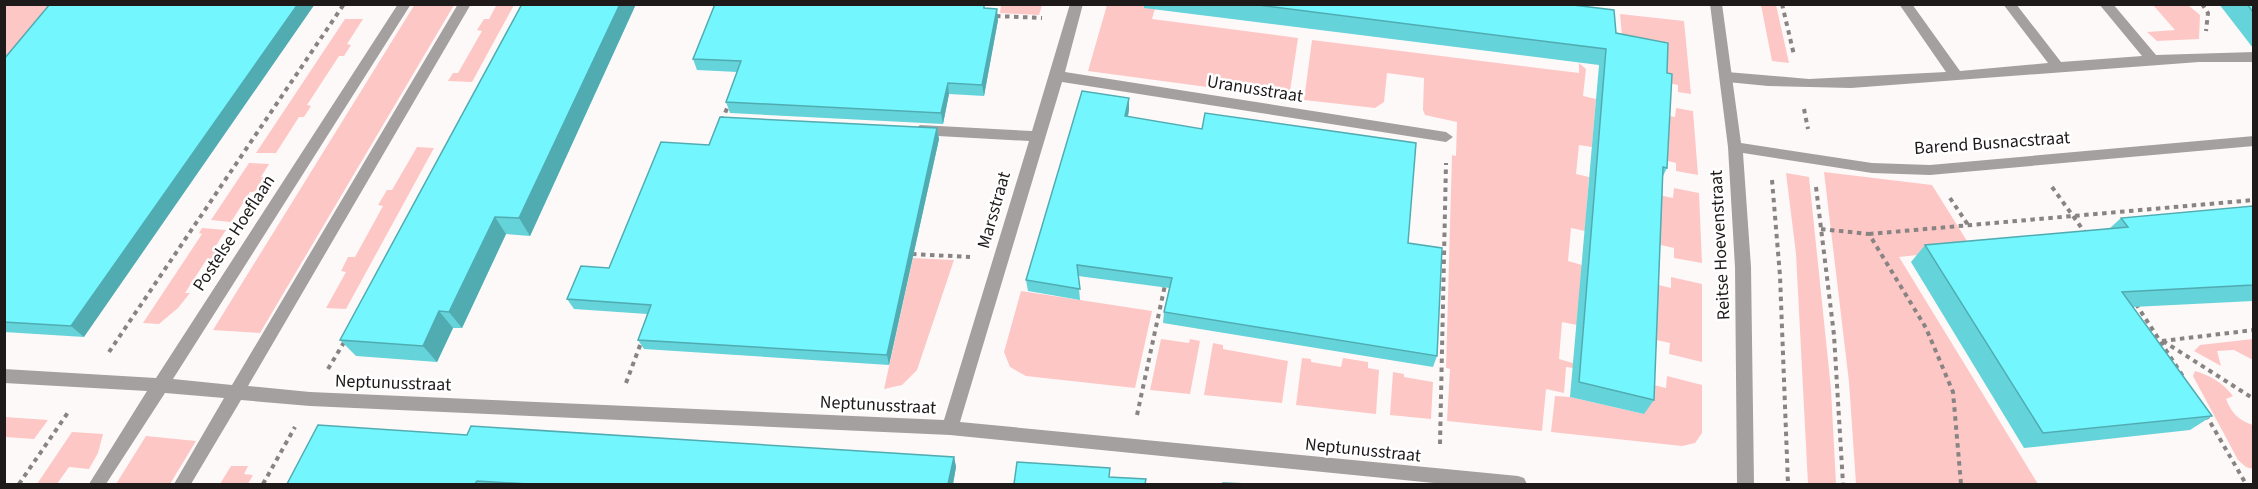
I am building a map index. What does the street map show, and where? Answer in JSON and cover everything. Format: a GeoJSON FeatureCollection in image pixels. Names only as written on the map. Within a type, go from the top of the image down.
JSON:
{"type":"FeatureCollection","features":[{"type":"Feature","properties":{"kind":"street","name":"Postelse Hoeflaan"},"geometry":{"type":"LineString","coordinates":[[97,484],[405,4]]}},
{"type":"Feature","properties":{"kind":"street"},"geometry":{"type":"LineString","coordinates":[[182,484],[465,4]]}},
{"type":"Feature","properties":{"kind":"street","name":"Marsstraat"},"geometry":{"type":"LineString","coordinates":[[950,428],[1037,136],[1058,76],[1077,4]]}},
{"type":"Feature","properties":{"kind":"street","name":"Reitse Hoevenstraat"},"geometry":{"type":"LineString","coordinates":[[1716,4],[1735,147],[1743,267],[1745,484]]}},
{"type":"Feature","properties":{"kind":"street"},"geometry":{"type":"LineString","coordinates":[[1905,4],[1955,75]]}},
{"type":"Feature","properties":{"kind":"street"},"geometry":{"type":"LineString","coordinates":[[2009,4],[2058,67]]}},
{"type":"Feature","properties":{"kind":"street"},"geometry":{"type":"LineString","coordinates":[[2105,4],[2152,60]]}},
{"type":"Feature","properties":{"kind":"street"},"geometry":{"type":"LineString","coordinates":[[1727,76],[1800,84],[2152,60],[2253,57]]}},
{"type":"Feature","properties":{"kind":"street","name":"Uranusstraat"},"geometry":{"type":"LineString","coordinates":[[1058,76],[1446,137]]}},
{"type":"Feature","properties":{"kind":"street"},"geometry":{"type":"LineString","coordinates":[[909,129],[1037,136]]}},
{"type":"Feature","properties":{"kind":"street","name":"Barend Busnacstraat"},"geometry":{"type":"LineString","coordinates":[[1735,147],[1872,168],[1930,170],[2253,141]]}},
{"type":"Feature","properties":{"kind":"street","name":"Neptunusstraat"},"geometry":{"type":"LineString","coordinates":[[4,376],[310,399],[950,428],[1518,484]]}},
{"type":"Feature","properties":{"kind":"path"},"geometry":{"type":"LineString","coordinates":[[19,484],[344,4]]}},
{"type":"Feature","properties":{"kind":"path"},"geometry":{"type":"LineString","coordinates":[[1782,4],[1800,84],[1813,159],[1834,335],[1843,484]]}},
{"type":"Feature","properties":{"kind":"path"},"geometry":{"type":"LineString","coordinates":[[988,15],[1073,20]]}},
{"type":"Feature","properties":{"kind":"path"},"geometry":{"type":"LineString","coordinates":[[719,129],[730,101]]}},
{"type":"Feature","properties":{"kind":"path"},"geometry":{"type":"LineString","coordinates":[[1439,478],[1446,137]]}},
{"type":"Feature","properties":{"kind":"path"},"geometry":{"type":"LineString","coordinates":[[2033,161],[2093,244]]}},
{"type":"Feature","properties":{"kind":"path"},"geometry":{"type":"LineString","coordinates":[[1821,229],[1869,234],[2072,214],[2253,200]]}},
{"type":"Feature","properties":{"kind":"path"},"geometry":{"type":"LineString","coordinates":[[1869,234],[1926,328],[1953,392],[1961,484]]}},
{"type":"Feature","properties":{"kind":"path"},"geometry":{"type":"LineString","coordinates":[[910,254],[1001,258]]}},
{"type":"Feature","properties":{"kind":"path"},"geometry":{"type":"LineString","coordinates":[[1130,446],[1165,284]]}},
{"type":"Feature","properties":{"kind":"path"},"geometry":{"type":"LineString","coordinates":[[2134,302],[2162,341],[2186,382]]}},
{"type":"Feature","properties":{"kind":"path"},"geometry":{"type":"LineString","coordinates":[[2162,341],[2253,330]]}},
{"type":"Feature","properties":{"kind":"path"},"geometry":{"type":"LineString","coordinates":[[263,484],[350,332]]}},
{"type":"Feature","properties":{"kind":"path"},"geometry":{"type":"LineString","coordinates":[[615,412],[643,336]]}},
{"type":"Feature","properties":{"kind":"path"},"geometry":{"type":"LineString","coordinates":[[2162,341],[2253,399]]}},
{"type":"Feature","properties":{"kind":"path"},"geometry":{"type":"LineString","coordinates":[[2204,413],[2247,484]]}},
{"type":"Feature","properties":{"kind":"shaded area"},"geometry":{"type":"Polygon","coordinates":[[[415,4],[454,5],[260,333],[213,330],[415,4]]]}},
{"type":"Feature","properties":{"kind":"shaded area"},"geometry":{"type":"Polygon","coordinates":[[[497,4],[514,5],[472,82],[448,81],[453,73],[458,73],[482,31],[477,30],[484,19],[489,19],[497,4]]]}},
{"type":"Feature","properties":{"kind":"shaded area"},"geometry":{"type":"Polygon","coordinates":[[[1001,4],[1042,5],[1039,15],[1000,13],[1001,4]]]}},
{"type":"Feature","properties":{"kind":"shaded area"},"geometry":{"type":"Polygon","coordinates":[[[5,5],[57,5],[5,68],[5,5]]]}},
{"type":"Feature","properties":{"kind":"shaded area"},"geometry":{"type":"Polygon","coordinates":[[[1107,5],[1156,5],[1152,19],[1298,38],[1289,98],[1088,71],[1107,5]]]}},
{"type":"Feature","properties":{"kind":"shaded area"},"geometry":{"type":"Polygon","coordinates":[[[1761,5],[1776,5],[1789,63],[1772,61],[1761,5]]]}},
{"type":"Feature","properties":{"kind":"shaded area"},"geometry":{"type":"Polygon","coordinates":[[[2153,5],[2188,5],[2200,15],[2199,39],[2157,41],[2147,32],[2175,30],[2153,5]]]}},
{"type":"Feature","properties":{"kind":"shaded area"},"geometry":{"type":"Polygon","coordinates":[[[1620,14],[1684,21],[1691,94],[1678,92],[1678,85],[1659,81],[1622,35],[1620,14]]]}},
{"type":"Feature","properties":{"kind":"shaded area"},"geometry":{"type":"Polygon","coordinates":[[[345,19],[363,19],[347,44],[351,45],[344,56],[339,56],[307,105],[311,106],[304,117],[299,117],[276,153],[256,153],[345,19]]]}},
{"type":"Feature","properties":{"kind":"shaded area"},"geometry":{"type":"Polygon","coordinates":[[[1312,40],[1579,73],[1579,63],[1586,69],[1583,96],[1596,99],[1592,147],[1579,145],[1576,174],[1589,177],[1585,231],[1571,228],[1568,261],[1582,265],[1577,325],[1562,322],[1559,359],[1573,363],[1573,368],[1566,367],[1564,393],[1546,389],[1542,431],[1447,421],[1450,369],[1446,368],[1452,155],[1456,156],[1457,122],[1425,115],[1423,110],[1424,78],[1387,73],[1384,102],[1375,108],[1304,100],[1312,40]]]}},
{"type":"Feature","properties":{"kind":"shaded area"},"geometry":{"type":"Polygon","coordinates":[[[1676,108],[1693,111],[1698,175],[1676,171],[1676,163],[1656,158],[1658,114],[1675,117],[1676,108]]]}},
{"type":"Feature","properties":{"kind":"shaded area"},"geometry":{"type":"Polygon","coordinates":[[[417,147],[434,148],[346,309],[326,308],[346,272],[341,271],[348,257],[355,257],[383,206],[378,205],[387,190],[392,190],[417,147]]]}},
{"type":"Feature","properties":{"kind":"shaded area"},"geometry":{"type":"Polygon","coordinates":[[[249,163],[269,164],[261,177],[265,177],[255,192],[250,192],[231,222],[211,220],[249,163]]]}},
{"type":"Feature","properties":{"kind":"shaded area"},"geometry":{"type":"Polygon","coordinates":[[[1824,172],[1932,185],[1972,249],[1899,257],[2038,484],[1856,484],[1849,382],[1824,172]]]}},
{"type":"Feature","properties":{"kind":"shaded area"},"geometry":{"type":"Polygon","coordinates":[[[1786,173],[1809,177],[1831,389],[1836,484],[1808,484],[1796,254],[1786,173]]]}},
{"type":"Feature","properties":{"kind":"shaded area"},"geometry":{"type":"Polygon","coordinates":[[[1674,188],[1699,193],[1702,263],[1674,258],[1674,248],[1652,243],[1654,194],[1673,198],[1674,188]]]}},
{"type":"Feature","properties":{"kind":"shaded area"},"geometry":{"type":"Polygon","coordinates":[[[202,228],[226,230],[215,247],[219,247],[210,262],[205,262],[185,293],[190,293],[178,308],[159,324],[143,323],[202,234],[199,233],[202,228]]]}},
{"type":"Feature","properties":{"kind":"shaded area"},"geometry":{"type":"Polygon","coordinates":[[[913,258],[954,260],[917,370],[902,385],[884,389],[913,258]]]}},
{"type":"Feature","properties":{"kind":"shaded area"},"geometry":{"type":"Polygon","coordinates":[[[1671,277],[1702,284],[1702,362],[1669,354],[1670,343],[1647,338],[1650,283],[1671,288],[1671,277]]]}},
{"type":"Feature","properties":{"kind":"shaded area"},"geometry":{"type":"Polygon","coordinates":[[[1021,291],[1152,311],[1135,388],[1026,376],[1010,367],[1004,352],[1021,291]]]}},
{"type":"Feature","properties":{"kind":"shaded area"},"geometry":{"type":"Polygon","coordinates":[[[1161,339],[1189,343],[1190,339],[1200,341],[1190,394],[1150,390],[1161,339]]]}},
{"type":"Feature","properties":{"kind":"shaded area"},"geometry":{"type":"Polygon","coordinates":[[[2253,339],[2253,360],[2234,350],[2217,351],[2221,366],[2194,351],[2200,345],[2253,339]]]}},
{"type":"Feature","properties":{"kind":"shaded area"},"geometry":{"type":"Polygon","coordinates":[[[1213,343],[1223,345],[1223,349],[1288,361],[1282,403],[1204,395],[1213,343]]]}},
{"type":"Feature","properties":{"kind":"shaded area"},"geometry":{"type":"Polygon","coordinates":[[[1302,358],[1311,359],[1311,362],[1341,367],[1343,358],[1368,362],[1368,368],[1379,370],[1376,414],[1296,405],[1302,358]]]}},
{"type":"Feature","properties":{"kind":"shaded area"},"geometry":{"type":"Polygon","coordinates":[[[2195,371],[2221,384],[2233,396],[2226,399],[2233,412],[2253,425],[2253,469],[2246,467],[2238,460],[2193,376],[2195,371]]]}},
{"type":"Feature","properties":{"kind":"shaded area"},"geometry":{"type":"Polygon","coordinates":[[[1393,372],[1404,374],[1404,377],[1433,382],[1431,419],[1390,415],[1393,372]]]}},
{"type":"Feature","properties":{"kind":"shaded area"},"geometry":{"type":"Polygon","coordinates":[[[1667,376],[1702,385],[1702,433],[1695,443],[1682,446],[1551,432],[1555,396],[1570,397],[1644,414],[1646,383],[1666,388],[1667,376]]]}},
{"type":"Feature","properties":{"kind":"shaded area"},"geometry":{"type":"Polygon","coordinates":[[[5,417],[48,420],[34,439],[5,437],[5,417]]]}},
{"type":"Feature","properties":{"kind":"shaded area"},"geometry":{"type":"Polygon","coordinates":[[[72,432],[103,434],[98,453],[89,469],[69,467],[57,484],[37,484],[72,432]]]}},
{"type":"Feature","properties":{"kind":"shaded area"},"geometry":{"type":"Polygon","coordinates":[[[146,436],[196,441],[170,484],[116,484],[146,436]]]}},
{"type":"Feature","properties":{"kind":"shaded area"},"geometry":{"type":"Polygon","coordinates":[[[231,466],[248,466],[244,474],[253,475],[248,484],[220,484],[231,466]]]}},
{"type":"Feature","properties":{"kind":"building"},"geometry":{"type":"Polygon","coordinates":[[[50,4],[298,4],[71,326],[4,322],[4,59],[50,4]]]}},
{"type":"Feature","properties":{"kind":"building"},"geometry":{"type":"Polygon","coordinates":[[[522,4],[620,4],[519,218],[495,217],[449,312],[439,311],[423,346],[340,340],[522,4]]]}},
{"type":"Feature","properties":{"kind":"building"},"geometry":{"type":"Polygon","coordinates":[[[715,4],[984,4],[984,8],[997,9],[982,85],[948,83],[941,113],[726,102],[741,61],[693,59],[715,4]]]}},
{"type":"Feature","properties":{"kind":"building"},"geometry":{"type":"Polygon","coordinates":[[[1250,4],[1565,4],[1614,10],[1616,33],[1668,43],[1667,73],[1672,74],[1667,168],[1663,167],[1654,400],[1579,382],[1606,49],[1250,4]]]}},
{"type":"Feature","properties":{"kind":"building"},"geometry":{"type":"Polygon","coordinates":[[[2247,4],[2253,4],[2253,12],[2247,4]]]}},
{"type":"Feature","properties":{"kind":"building"},"geometry":{"type":"Polygon","coordinates":[[[1082,91],[1129,98],[1125,116],[1202,129],[1205,113],[1416,143],[1408,243],[1442,248],[1437,356],[1164,312],[1172,278],[1077,265],[1080,289],[1026,280],[1082,91]]]}},
{"type":"Feature","properties":{"kind":"building"},"geometry":{"type":"Polygon","coordinates":[[[720,117],[937,128],[887,355],[638,340],[651,305],[567,299],[581,266],[609,268],[661,142],[709,145],[720,117]]]}},
{"type":"Feature","properties":{"kind":"building"},"geometry":{"type":"Polygon","coordinates":[[[2253,206],[2253,285],[2122,292],[2212,416],[2043,433],[1925,245],[2128,227],[2121,218],[2253,206]]]}},
{"type":"Feature","properties":{"kind":"building"},"geometry":{"type":"Polygon","coordinates":[[[318,425],[467,435],[471,426],[954,457],[948,484],[529,484],[477,481],[475,484],[287,484],[318,425]]]}},
{"type":"Feature","properties":{"kind":"building"},"geometry":{"type":"Polygon","coordinates":[[[1017,462],[1110,468],[1109,477],[1146,479],[1145,484],[1014,484],[1017,462]]]}}]}
